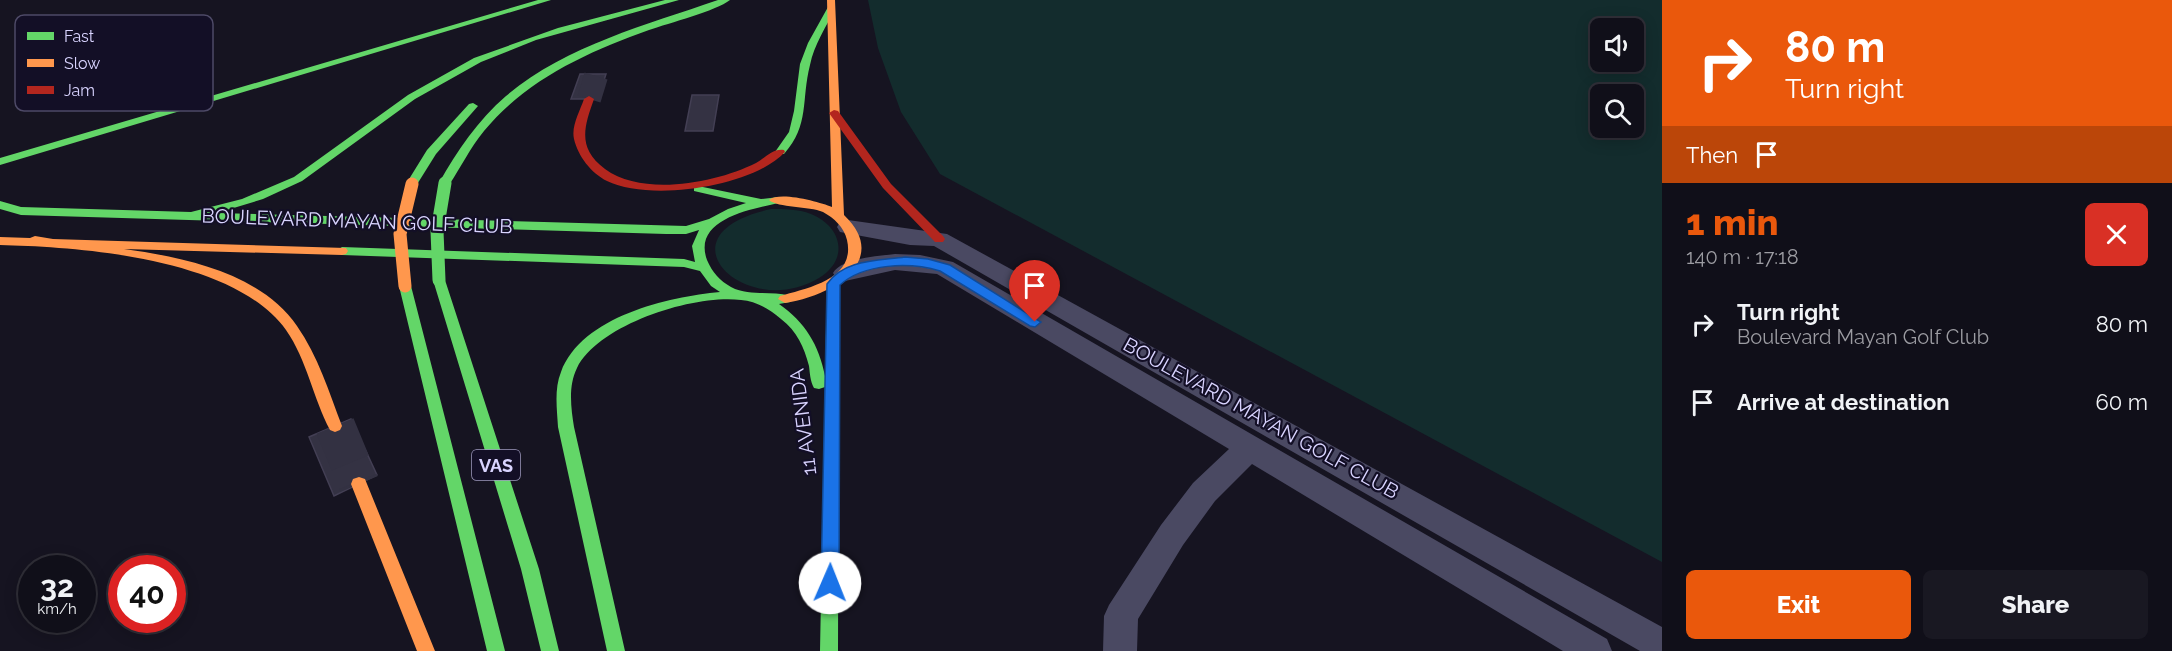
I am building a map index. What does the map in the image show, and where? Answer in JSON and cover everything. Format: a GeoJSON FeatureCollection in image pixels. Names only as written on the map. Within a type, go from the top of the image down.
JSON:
{"type":"FeatureCollection","features":[{"type":"Feature","properties":{"kind":"main road"},"geometry":{"type":"LineString","coordinates":[[213,99],[547,0]]}},
{"type":"Feature","properties":{"kind":"main road"},"geometry":{"type":"LineString","coordinates":[[191,216],[234,205],[293,181],[425,87],[477,59],[537,38],[675,0]]}},
{"type":"Feature","properties":{"kind":"main road"},"geometry":{"type":"LineString","coordinates":[[570,43],[685,0]]}},
{"type":"Feature","properties":{"kind":"main road","name":"VAS"},"geometry":{"type":"LineString","coordinates":[[550,651],[530,569],[439,280],[436,229],[438,207],[446,183],[463,150],[485,123],[516,94],[553,69],[603,45],[726,0]]}},
{"type":"Feature","properties":{"kind":"main road"},"geometry":{"type":"LineString","coordinates":[[612,55],[630,42],[731,0]]}},
{"type":"Feature","properties":{"kind":"main road"},"geometry":{"type":"LineString","coordinates":[[831,5],[834,113],[843,222]]}},
{"type":"Feature","properties":{"kind":"main road"},"geometry":{"type":"LineString","coordinates":[[589,99],[579,137],[583,154],[595,170],[623,182],[665,188],[687,187],[724,180],[749,172],[765,163],[792,141],[800,118],[805,65],[831,5]]}},
{"type":"Feature","properties":{"kind":"main road"},"geometry":{"type":"LineString","coordinates":[[822,161],[834,86]]}},
{"type":"Feature","properties":{"kind":"main road","name":"VAS"},"geometry":{"type":"LineString","coordinates":[[483,98],[461,117],[431,152],[412,184],[402,210],[398,234],[398,256],[496,651]]}},
{"type":"Feature","properties":{"kind":"main road"},"geometry":{"type":"LineString","coordinates":[[0,162],[171,111]]}},
{"type":"Feature","properties":{"kind":"main road"},"geometry":{"type":"LineString","coordinates":[[834,113],[887,186],[939,239]]}},
{"type":"Feature","properties":{"kind":"main road"},"geometry":{"type":"LineString","coordinates":[[19,170],[46,154],[100,132]]}},
{"type":"Feature","properties":{"kind":"main road"},"geometry":{"type":"LineString","coordinates":[[615,651],[566,427],[564,396],[568,371],[587,345],[624,318],[642,310],[685,298],[799,297],[839,278],[853,262],[854,237],[843,222],[818,206],[793,200],[758,202],[687,187]]}},
{"type":"Feature","properties":{"kind":"main road"},"geometry":{"type":"LineString","coordinates":[[793,200],[806,191]]}},
{"type":"Feature","properties":{"kind":"main road"},"geometry":{"type":"LineString","coordinates":[[741,296],[725,289],[703,268],[699,257],[700,244],[714,222],[726,213],[758,202]]}},
{"type":"Feature","properties":{"kind":"main road","name":"BOULEVARD MAYAN GOLF CLUB"},"geometry":{"type":"LineString","coordinates":[[0,205],[21,211],[666,230],[686,230],[714,222]]}},
{"type":"Feature","properties":{"kind":"main road"},"geometry":{"type":"LineString","coordinates":[[35,240],[183,266],[224,279],[256,295],[280,315],[292,332],[335,426]]}},
{"type":"Feature","properties":{"kind":"main road","name":"BOULEVARD MAYAN GOLF CLUB"},"geometry":{"type":"LineString","coordinates":[[0,241],[35,240],[661,262],[684,263],[703,268]]}},
{"type":"Feature","properties":{"kind":"main road","name":"11 AVENIDA"},"geometry":{"type":"LineString","coordinates":[[829,651],[831,493],[839,278]]}},
{"type":"Feature","properties":{"kind":"main road","name":"11 AVENIDA"},"geometry":{"type":"LineString","coordinates":[[760,299],[788,315],[799,325],[813,348],[831,493]]}},
{"type":"Feature","properties":{"kind":"main road"},"geometry":{"type":"LineString","coordinates":[[359,484],[426,651]]}},
{"type":"Feature","properties":{"kind":"street","name":"BOULEVARD MAYAN GOLF CLUB"},"geometry":{"type":"LineString","coordinates":[[843,222],[910,238],[939,239],[1662,645]]}},
{"type":"Feature","properties":{"kind":"street","name":"BOULEVARD MAYAN GOLF CLUB"},"geometry":{"type":"LineString","coordinates":[[839,278],[860,267],[905,262],[928,263],[945,268],[1595,651]]}},
{"type":"Feature","properties":{"kind":"street"},"geometry":{"type":"LineString","coordinates":[[1120,651],[1121,616],[1172,535],[1204,492],[1249,448]]}},
{"type":"Feature","properties":{"kind":"green space"},"geometry":{"type":"Polygon","coordinates":[[[868,0],[1662,0],[1662,562],[940,174],[901,112],[878,48],[868,0]]]}},
{"type":"Feature","properties":{"kind":"green space"},"geometry":{"type":"Polygon","coordinates":[[[771,209],[806,212],[830,227],[836,235],[838,253],[829,271],[819,278],[791,289],[764,289],[741,282],[724,269],[716,253],[719,237],[736,221],[771,209]]]}},
{"type":"Feature","properties":{"kind":"building"},"geometry":{"type":"Polygon","coordinates":[[[580,74],[606,74],[598,99],[571,99],[580,74]]]}},
{"type":"Feature","properties":{"kind":"building"},"geometry":{"type":"Polygon","coordinates":[[[692,95],[719,95],[713,131],[685,131],[692,95]]]}},
{"type":"Feature","properties":{"kind":"building"},"geometry":{"type":"Polygon","coordinates":[[[351,419],[377,475],[334,496],[309,437],[351,419]]]}},
{"type":"Feature","properties":{"kind":"tunnel"},"geometry":{"type":"LineString","coordinates":[[589,99],[597,73]]}},
{"type":"Feature","properties":{"kind":"tunnel"},"geometry":{"type":"LineString","coordinates":[[335,426],[359,484]]}},
{"type":"Feature","properties":{"kind":"traffic: fast"},"geometry":{"type":"LineString","coordinates":[[213,99],[547,0]]}},
{"type":"Feature","properties":{"kind":"traffic: fast"},"geometry":{"type":"LineString","coordinates":[[191,216],[259,197],[298,179],[337,153],[411,97],[478,60],[533,38],[675,0]]}},
{"type":"Feature","properties":{"kind":"traffic: fast"},"geometry":{"type":"LineString","coordinates":[[445,183],[474,136],[486,122],[510,98],[537,78],[597,46],[726,0]]}},
{"type":"Feature","properties":{"kind":"traffic: fast"},"geometry":{"type":"LineString","coordinates":[[780,152],[789,142],[798,122],[802,76],[807,57],[831,9]]}},
{"type":"Feature","properties":{"kind":"traffic: fast"},"geometry":{"type":"LineString","coordinates":[[412,184],[431,152],[473,106]]}},
{"type":"Feature","properties":{"kind":"traffic: fast"},"geometry":{"type":"LineString","coordinates":[[0,162],[172,111]]}},
{"type":"Feature","properties":{"kind":"traffic: fast"},"geometry":{"type":"LineString","coordinates":[[439,280],[437,231],[445,183]]}},
{"type":"Feature","properties":{"kind":"traffic: fast"},"geometry":{"type":"LineString","coordinates":[[698,189],[758,202]]}},
{"type":"Feature","properties":{"kind":"traffic: fast"},"geometry":{"type":"LineString","coordinates":[[775,200],[732,211],[712,223],[700,240],[699,252],[708,274],[725,289],[748,297],[785,299]]}},
{"type":"Feature","properties":{"kind":"traffic: fast"},"geometry":{"type":"LineString","coordinates":[[0,205],[21,211],[666,230],[686,230],[714,222]]}},
{"type":"Feature","properties":{"kind":"traffic: fast"},"geometry":{"type":"LineString","coordinates":[[342,251],[684,263],[703,268]]}},
{"type":"Feature","properties":{"kind":"traffic: fast"},"geometry":{"type":"LineString","coordinates":[[439,280],[530,569],[550,651]]}},
{"type":"Feature","properties":{"kind":"traffic: fast"},"geometry":{"type":"LineString","coordinates":[[829,651],[833,284]]}},
{"type":"Feature","properties":{"kind":"traffic: fast"},"geometry":{"type":"LineString","coordinates":[[405,286],[496,651]]}},
{"type":"Feature","properties":{"kind":"traffic: fast"},"geometry":{"type":"LineString","coordinates":[[616,651],[566,427],[564,392],[568,372],[591,342],[633,316],[685,300],[741,295]]}},
{"type":"Feature","properties":{"kind":"traffic: fast"},"geometry":{"type":"LineString","coordinates":[[760,299],[785,315],[802,332],[813,355],[819,384]]}},
{"type":"Feature","properties":{"kind":"traffic: slow"},"geometry":{"type":"LineString","coordinates":[[831,0],[838,217]]}},
{"type":"Feature","properties":{"kind":"traffic: slow"},"geometry":{"type":"LineString","coordinates":[[405,286],[400,234],[412,184]]}},
{"type":"Feature","properties":{"kind":"traffic: slow"},"geometry":{"type":"LineString","coordinates":[[775,200],[803,203],[830,211],[848,227],[855,248],[853,260],[836,280],[810,293],[785,299]]}},
{"type":"Feature","properties":{"kind":"traffic: slow"},"geometry":{"type":"LineString","coordinates":[[35,240],[166,260],[230,280],[257,296],[281,315],[299,340],[335,426]]}},
{"type":"Feature","properties":{"kind":"traffic: slow"},"geometry":{"type":"LineString","coordinates":[[0,241],[342,251]]}},
{"type":"Feature","properties":{"kind":"traffic: slow"},"geometry":{"type":"LineString","coordinates":[[359,484],[426,651]]}},
{"type":"Feature","properties":{"kind":"traffic: jam"},"geometry":{"type":"LineString","coordinates":[[589,99],[579,129],[579,139],[590,163],[611,178],[638,186],[669,188],[702,184],[733,176],[760,165],[780,152]]}},
{"type":"Feature","properties":{"kind":"traffic: jam"},"geometry":{"type":"LineString","coordinates":[[834,113],[887,186],[939,239]]}},
{"type":"Feature","properties":{"kind":"route"},"geometry":{"type":"LineString","coordinates":[[830,583],[833,284],[845,273],[860,267],[905,262],[928,263],[945,268],[1035,322]]}}]}
